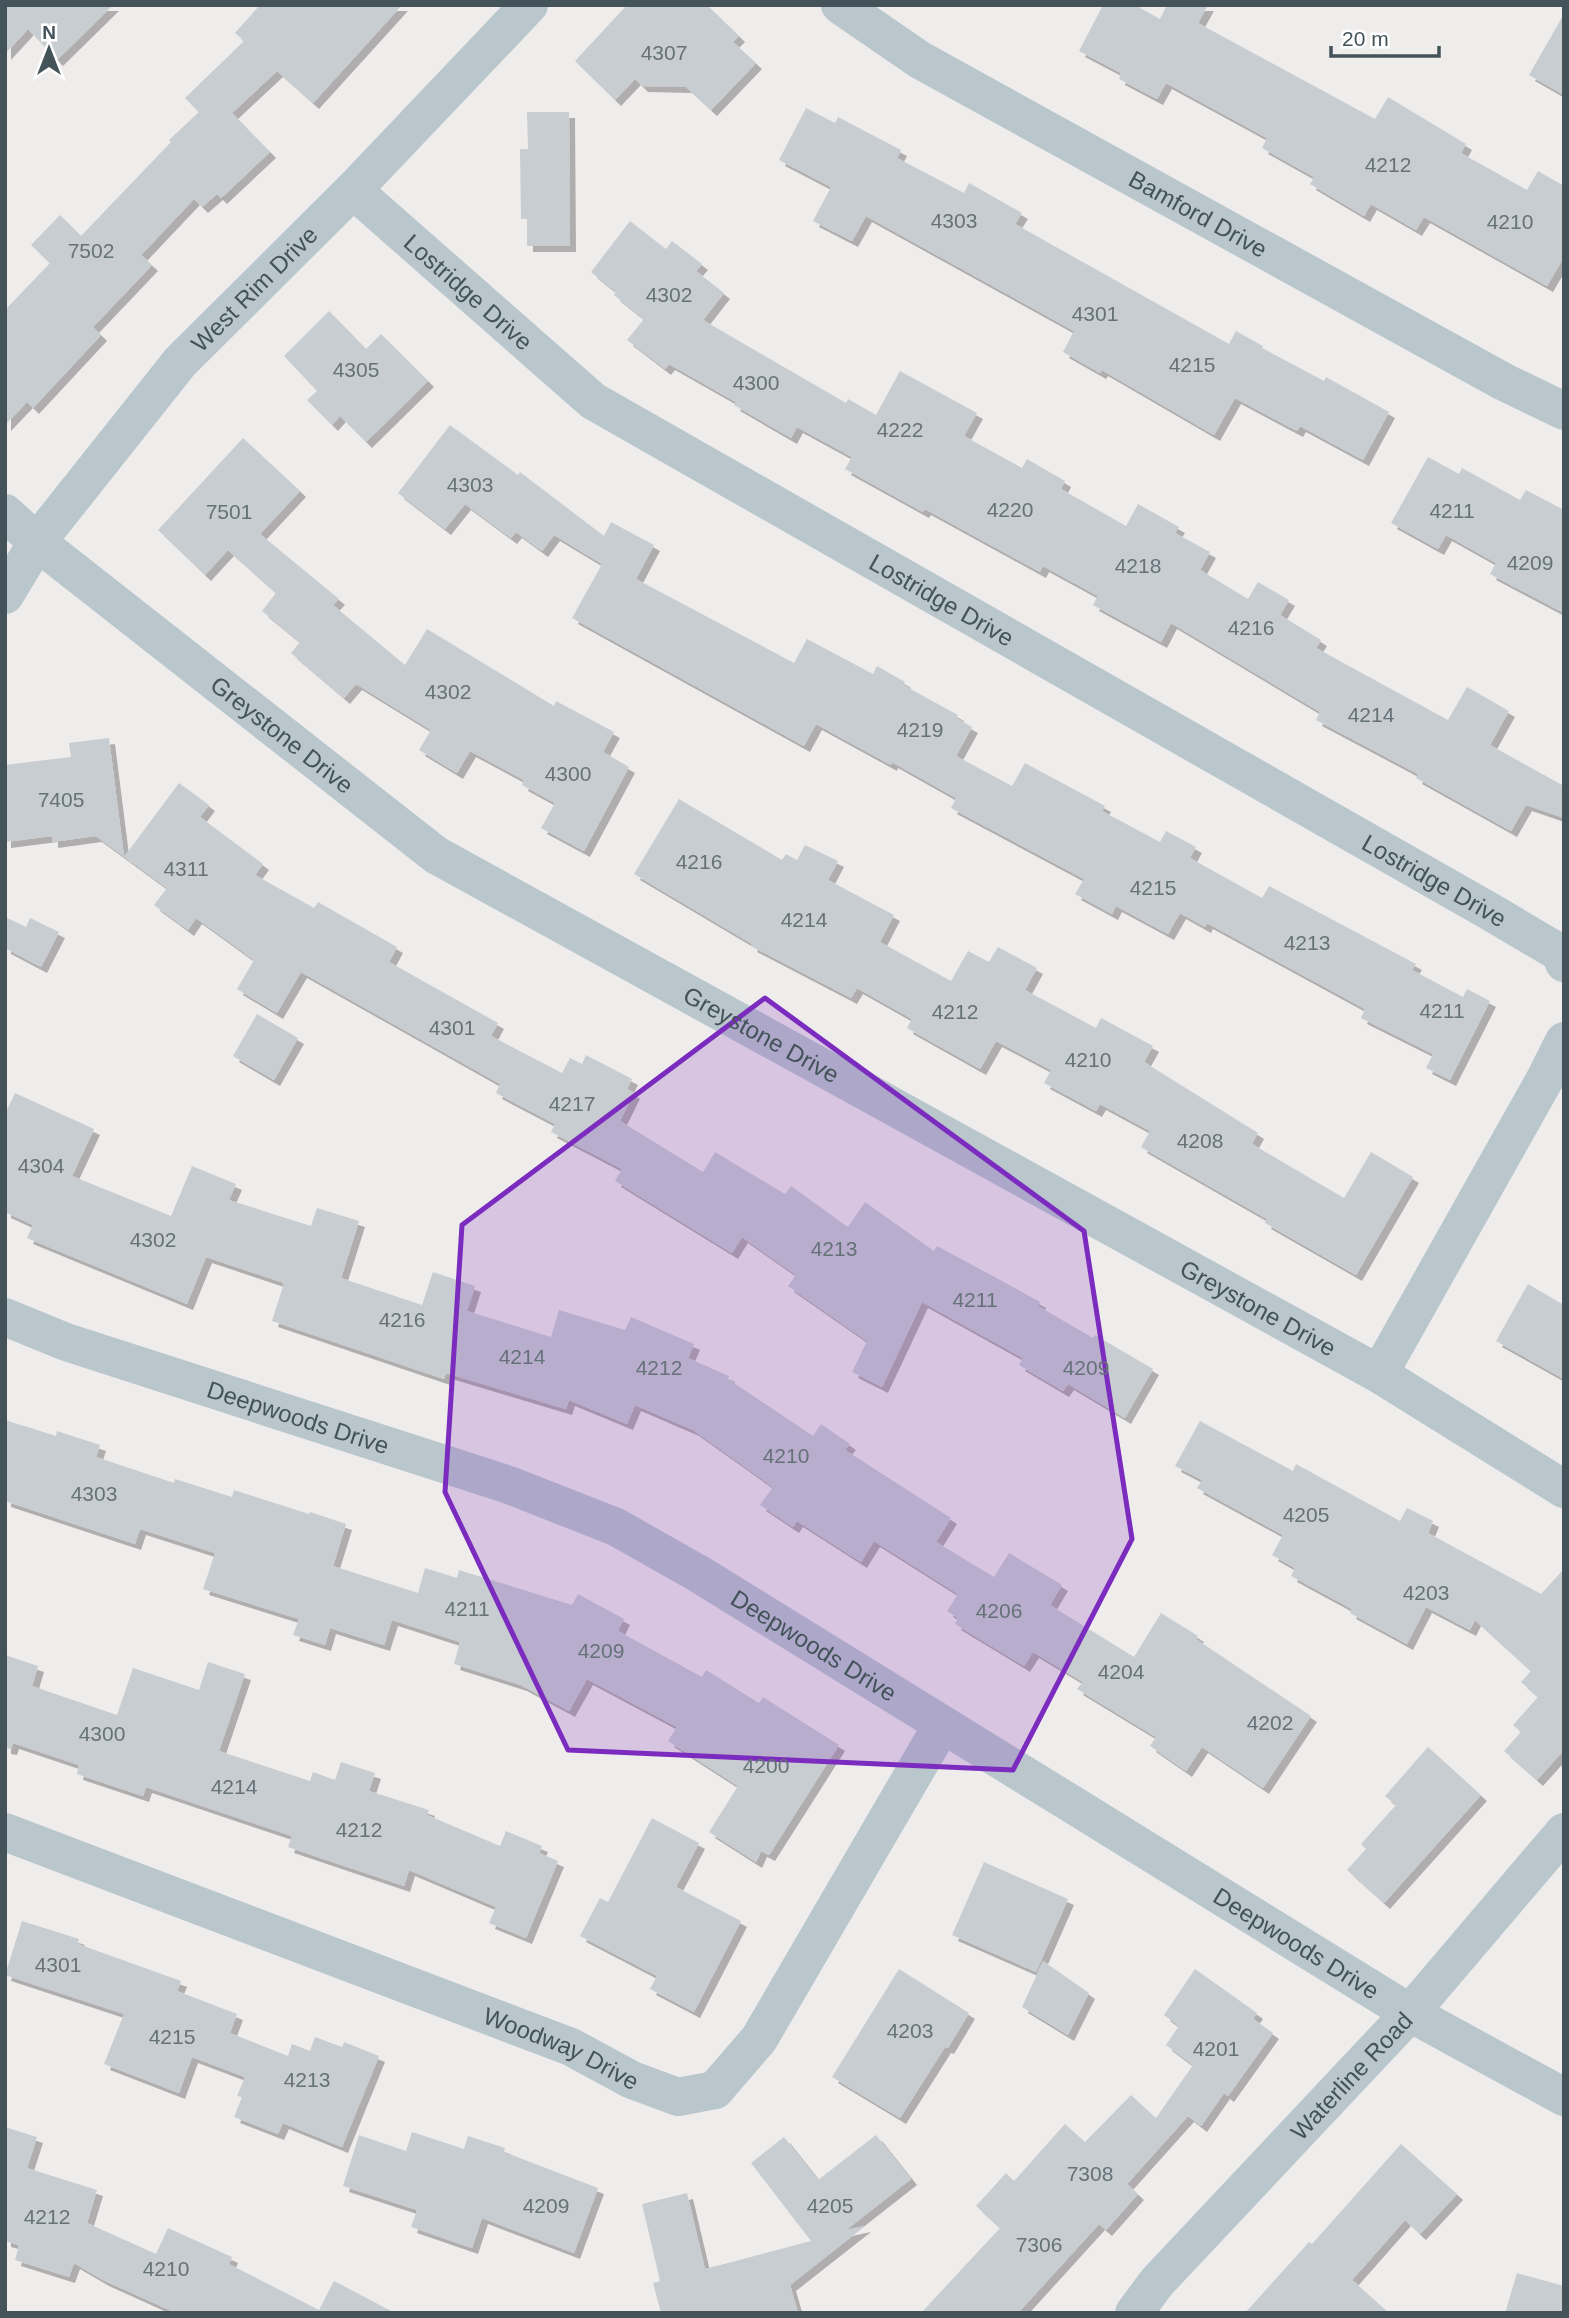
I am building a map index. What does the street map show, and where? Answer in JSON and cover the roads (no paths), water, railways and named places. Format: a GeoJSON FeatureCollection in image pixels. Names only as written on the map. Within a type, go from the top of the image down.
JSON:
{"type":"FeatureCollection","features":[{"type":"Feature","properties":{"kind":"street","name":"West Rim Drive"},"geometry":{"type":"LineString","coordinates":[[5,595],[37,542],[180,362],[353,190],[529,5]]}},
{"type":"Feature","properties":{"kind":"street","name":"Bamford Drive"},"geometry":{"type":"LineString","coordinates":[[840,5],[920,60],[1504,382],[1564,411]]}},
{"type":"Feature","properties":{"kind":"street","name":"Lostridge Drive"},"geometry":{"type":"LineString","coordinates":[[353,190],[593,401],[1477,904],[1560,953],[1564,962]]}},
{"type":"Feature","properties":{"kind":"street","name":"Greystone Drive"},"geometry":{"type":"LineString","coordinates":[[5,513],[37,542],[436,855],[1379,1374],[1564,1489]]}},
{"type":"Feature","properties":{"kind":"street"},"geometry":{"type":"LineString","coordinates":[[1379,1374],[1564,1041]]}},
{"type":"Feature","properties":{"kind":"street","name":"Deepwoods Drive"},"geometry":{"type":"LineString","coordinates":[[5,1317],[90,1350],[509,1485],[616,1527],[699,1574],[1410,2013],[1564,2097]]}},
{"type":"Feature","properties":{"kind":"street","name":"Woodway Drive"},"geometry":{"type":"LineString","coordinates":[[5,1832],[571,2047],[632,2080],[678,2098],[715,2090],[759,2039],[943,1725]]}},
{"type":"Feature","properties":{"kind":"street","name":"Waterline Road"},"geometry":{"type":"LineString","coordinates":[[1134,2313],[1157,2282],[1410,2013],[1564,1832]]}}]}
